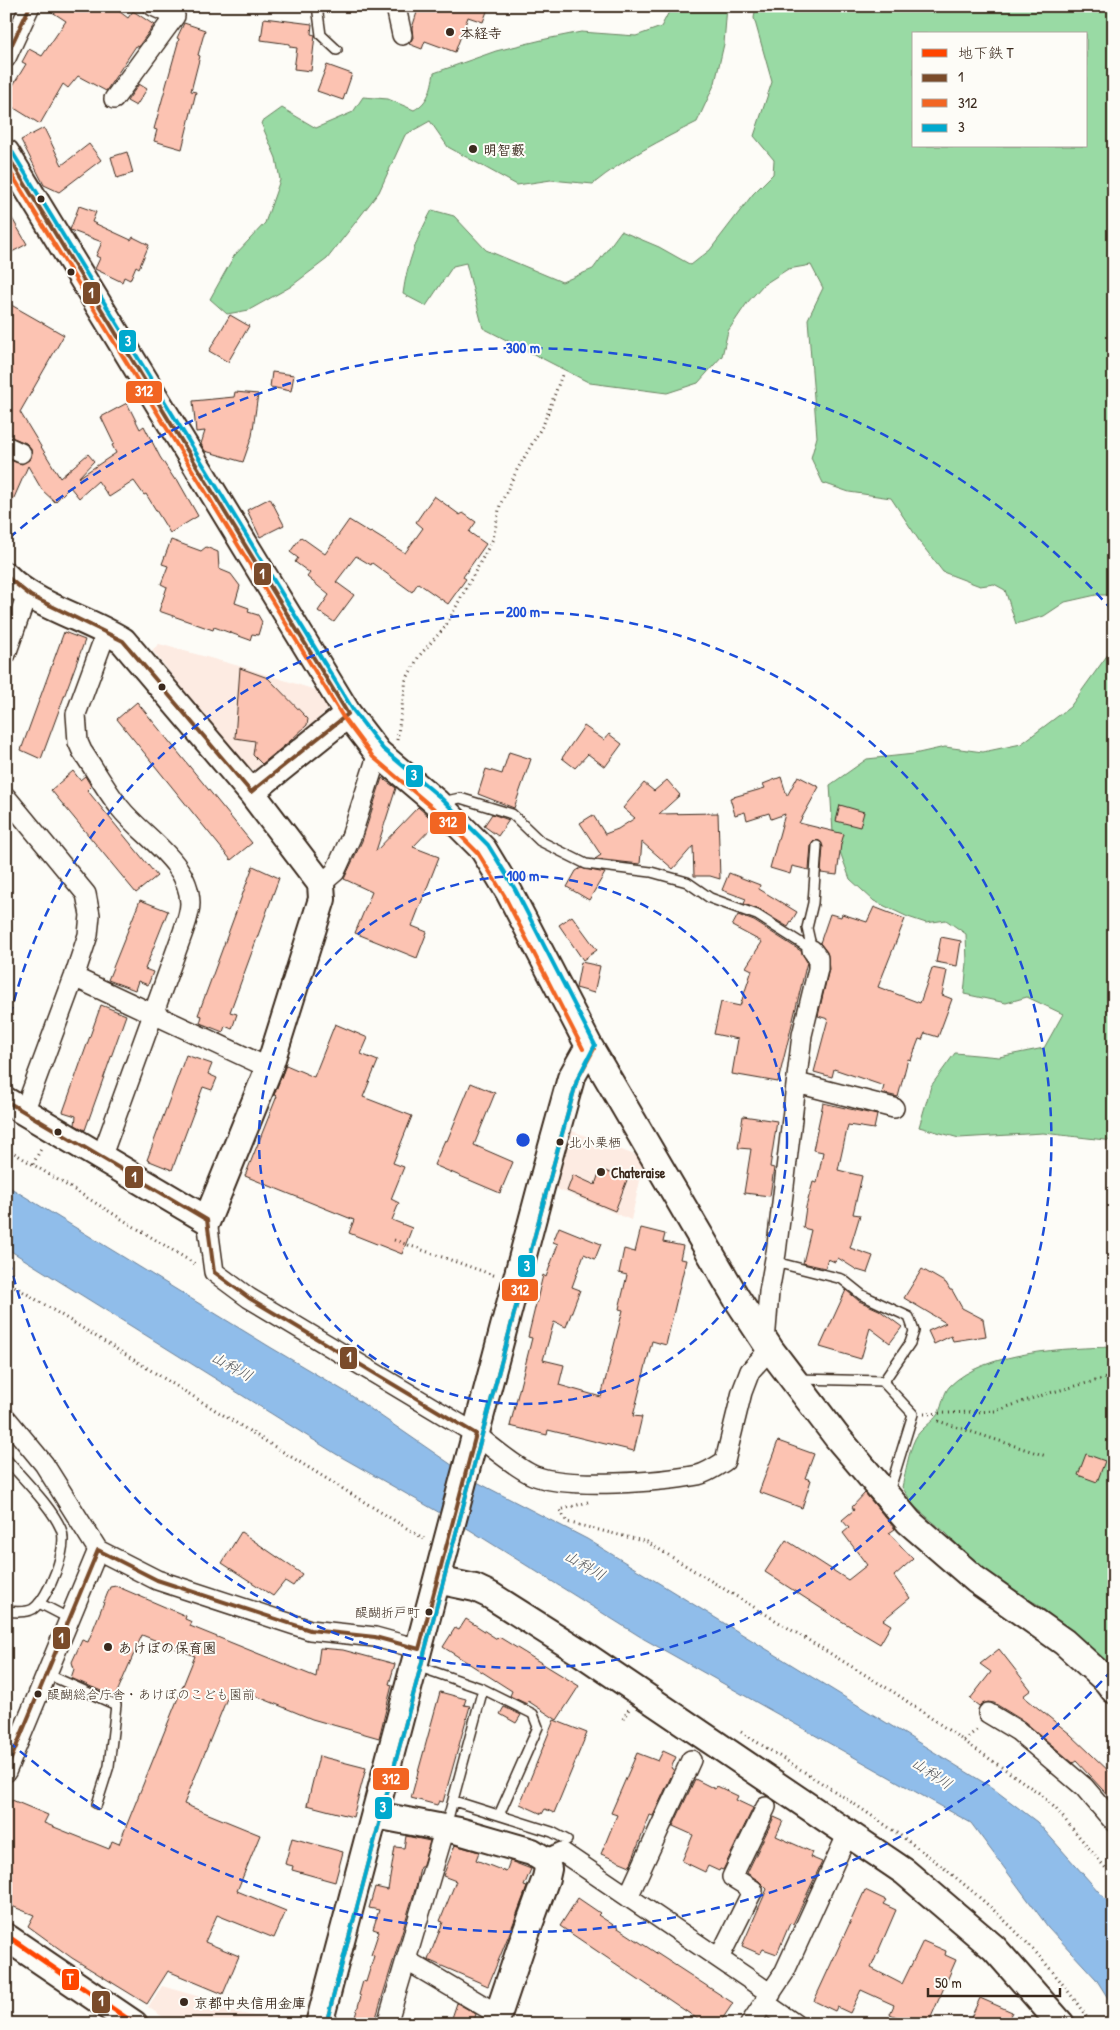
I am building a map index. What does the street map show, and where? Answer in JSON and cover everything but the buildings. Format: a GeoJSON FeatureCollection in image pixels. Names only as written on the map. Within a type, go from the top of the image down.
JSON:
{"type":"FeatureCollection","features":[{"type":"Feature","properties":{"kind":"street"},"geometry":{"type":"LineString","coordinates":[[6,58],[30,6]]}},
{"type":"Feature","properties":{"kind":"street"},"geometry":{"type":"LineString","coordinates":[[114,99],[175,16],[153,6]]}},
{"type":"Feature","properties":{"kind":"street"},"geometry":{"type":"LineString","coordinates":[[398,6],[397,12],[402,35]]}},
{"type":"Feature","properties":{"kind":"street"},"geometry":{"type":"LineString","coordinates":[[6,153],[348,714],[385,759],[437,803],[484,849],[509,892],[589,1046],[738,1299],[768,1345],[837,1437],[909,1522],[976,1580],[1064,1642],[1108,1681],[1114,1690]]}},
{"type":"Feature","properties":{"kind":"street"},"geometry":{"type":"LineString","coordinates":[[6,576],[27,594],[107,630],[123,640],[251,792],[321,884],[322,899],[269,1068],[207,1220],[214,1272],[249,1298],[474,1439],[485,1443],[534,1476],[566,1482],[630,1482],[700,1474],[725,1461],[742,1392],[750,1371],[768,1345],[769,1292],[775,1262],[802,1036],[818,969],[818,958],[812,950]]}},
{"type":"Feature","properties":{"kind":"street"},"geometry":{"type":"LineString","coordinates":[[6,654],[27,594]]}},
{"type":"Feature","properties":{"kind":"street"},"geometry":{"type":"LineString","coordinates":[[101,1158],[188,916],[190,902],[180,873],[169,857],[121,809],[78,742],[76,714],[107,630]]}},
{"type":"Feature","properties":{"kind":"street"},"geometry":{"type":"LineString","coordinates":[[251,792],[348,714]]}},
{"type":"Feature","properties":{"kind":"street"},"geometry":{"type":"LineString","coordinates":[[321,884],[335,872],[385,759]]}},
{"type":"Feature","properties":{"kind":"street"},"geometry":{"type":"LineString","coordinates":[[6,796],[86,894],[90,915],[88,935],[74,977],[15,1106],[207,1220]]}},
{"type":"Feature","properties":{"kind":"street"},"geometry":{"type":"LineString","coordinates":[[74,977],[269,1068]]}},
{"type":"Feature","properties":{"kind":"street"},"geometry":{"type":"LineString","coordinates":[[319,2024],[571,1078],[589,1046]]}},
{"type":"Feature","properties":{"kind":"street"},"geometry":{"type":"LineString","coordinates":[[797,1083],[894,1108]]}},
{"type":"Feature","properties":{"kind":"street"},"geometry":{"type":"LineString","coordinates":[[6,1418],[44,1464],[98,1550],[157,1580],[310,1630],[375,1637],[417,1657]]}},
{"type":"Feature","properties":{"kind":"street"},"geometry":{"type":"LineString","coordinates":[[6,1772],[98,1550]]}},
{"type":"Feature","properties":{"kind":"street"},"geometry":{"type":"LineString","coordinates":[[437,1580],[475,1588],[490,1595],[580,1652],[905,1872],[994,1948],[1061,2024]]}},
{"type":"Feature","properties":{"kind":"street"},"geometry":{"type":"LineString","coordinates":[[984,1719],[1011,1716],[1018,1731],[1084,1787],[1114,1822]]}},
{"type":"Feature","properties":{"kind":"street"},"geometry":{"type":"LineString","coordinates":[[628,1897],[691,1760]]}},
{"type":"Feature","properties":{"kind":"street"},"geometry":{"type":"LineString","coordinates":[[719,1958],[753,1890],[732,1877],[766,1807]]}},
{"type":"Feature","properties":{"kind":"street"},"geometry":{"type":"LineString","coordinates":[[376,1814],[445,1828],[532,1852],[546,1860],[548,1869],[497,2019],[406,1960]]}},
{"type":"Feature","properties":{"kind":"street"},"geometry":{"type":"LineString","coordinates":[[387,2024],[445,1828]]}},
{"type":"Feature","properties":{"kind":"street"},"geometry":{"type":"LineString","coordinates":[[750,2024],[784,1973],[848,1834]]}},
{"type":"Feature","properties":{"kind":"street"},"geometry":{"type":"LineString","coordinates":[[546,1860],[562,1852],[719,1958],[768,1999],[794,2024]]}},
{"type":"Feature","properties":{"kind":"street"},"geometry":{"type":"LineString","coordinates":[[6,1937],[134,2024]]}},
{"type":"Feature","properties":{"kind":"lane"},"geometry":{"type":"LineString","coordinates":[[317,6],[321,35],[337,50]]}},
{"type":"Feature","properties":{"kind":"lane"},"geometry":{"type":"LineString","coordinates":[[437,803],[460,798],[512,814],[540,842],[586,864],[651,872],[687,882],[710,898],[757,915],[812,950]]}},
{"type":"Feature","properties":{"kind":"lane"},"geometry":{"type":"LineString","coordinates":[[812,950],[808,928],[813,903],[818,846]]}},
{"type":"Feature","properties":{"kind":"lane"},"geometry":{"type":"LineString","coordinates":[[775,1262],[842,1279],[862,1295],[909,1317],[914,1330],[910,1343],[884,1381],[793,1379]]}},
{"type":"Feature","properties":{"kind":"lane"},"geometry":{"type":"LineString","coordinates":[[882,1381],[914,1414],[888,1497]]}},
{"type":"Feature","properties":{"kind":"lane"},"geometry":{"type":"LineString","coordinates":[[6,1459],[51,1513],[62,1530],[64,1544],[48,1590],[39,1603],[31,1610],[6,1611]]}},
{"type":"Feature","properties":{"kind":"lane"},"geometry":{"type":"LineString","coordinates":[[39,1603],[70,1619]]}},
{"type":"Feature","properties":{"kind":"lane"},"geometry":{"type":"LineString","coordinates":[[417,1657],[533,1714],[538,1727],[499,1815]]}},
{"type":"Feature","properties":{"kind":"lane"},"geometry":{"type":"LineString","coordinates":[[47,1674],[116,1706],[109,1766],[97,1804]]}},
{"type":"Feature","properties":{"kind":"lane"},"geometry":{"type":"LineString","coordinates":[[445,1828],[454,1802],[483,1688]]}},
{"type":"Feature","properties":{"kind":"lane"},"geometry":{"type":"LineString","coordinates":[[454,1802],[552,1832],[567,1840]]}},
{"type":"Feature","properties":{"kind":"path"},"geometry":{"type":"LineString","coordinates":[[385,759],[397,751],[406,680],[419,656],[445,627],[493,539],[500,505],[516,470],[544,422],[562,375]]}},
{"type":"Feature","properties":{"kind":"path"},"geometry":{"type":"LineString","coordinates":[[6,1148],[197,1265],[214,1272]]}},
{"type":"Feature","properties":{"kind":"path"},"geometry":{"type":"LineString","coordinates":[[394,1240],[516,1282]]}},
{"type":"Feature","properties":{"kind":"path"},"geometry":{"type":"LineString","coordinates":[[914,1414],[995,1411],[1049,1393],[1114,1376]]}},
{"type":"Feature","properties":{"kind":"path"},"geometry":{"type":"LineString","coordinates":[[938,1421],[1046,1456]]}},
{"type":"Feature","properties":{"kind":"path"},"geometry":{"type":"LineString","coordinates":[[560,1510],[567,1522],[647,1542],[895,1693],[1039,1794],[1056,1809],[1114,1878]]}},
{"type":"Feature","properties":{"kind":"path"},"geometry":{"type":"LineString","coordinates":[[964,1740],[984,1719]]}},
{"type":"Feature","properties":{"kind":"shaded area"},"geometry":{"type":"Polygon","coordinates":[[[159,644],[322,692],[332,706],[260,770],[247,769],[152,650],[159,644]]]}},
{"type":"Feature","properties":{"kind":"shaded area","name":"Chateraise"},"geometry":{"type":"Polygon","coordinates":[[[570,1130],[645,1159],[631,1220],[555,1188],[570,1130]]]}},
{"type":"Feature","properties":{"kind":"shaded area","name":"京都中央信用金庫"},"geometry":{"type":"Polygon","coordinates":[[[162,1986],[228,2005],[227,2011],[297,2024],[173,2024],[148,2007],[162,1986]]]}},
{"type":"Feature","properties":{"kind":"green space"},"geometry":{"type":"Polygon","coordinates":[[[672,6],[727,6],[724,44],[715,83],[697,122],[630,158],[593,184],[551,180],[517,185],[448,147],[430,121],[405,135],[379,192],[327,259],[290,287],[249,310],[227,314],[210,299],[234,256],[265,223],[280,180],[276,158],[261,123],[282,108],[316,128],[353,112],[363,97],[388,99],[414,110],[426,99],[434,73],[496,51],[581,32],[636,36],[661,27],[672,6]]]}},
{"type":"Feature","properties":{"kind":"green space"},"geometry":{"type":"Polygon","coordinates":[[[756,6],[1114,6],[1114,595],[1096,595],[1065,602],[1044,616],[1016,624],[1005,590],[994,584],[980,586],[943,572],[922,545],[891,498],[849,492],[823,483],[811,458],[817,437],[808,319],[823,288],[811,265],[788,269],[763,285],[747,303],[728,331],[722,356],[698,383],[667,393],[590,383],[483,328],[466,263],[453,266],[426,306],[403,294],[413,250],[432,210],[454,216],[486,250],[562,282],[593,269],[621,231],[659,247],[691,265],[710,250],[753,194],[773,174],[774,160],[754,136],[772,82],[754,18],[756,6]]]}},
{"type":"Feature","properties":{"kind":"green space"},"geometry":{"type":"Polygon","coordinates":[[[1114,646],[1114,1141],[1043,1133],[959,1138],[919,1127],[931,1086],[955,1053],[999,1057],[1044,1048],[1063,1014],[1027,997],[1006,1003],[964,994],[967,963],[966,934],[946,920],[926,923],[874,901],[850,879],[833,833],[830,785],[867,759],[914,754],[945,747],[983,752],[1021,744],[1070,707],[1114,646]]]}},
{"type":"Feature","properties":{"kind":"green space"},"geometry":{"type":"Polygon","coordinates":[[[1114,1347],[1114,1667],[1037,1604],[1004,1585],[971,1559],[946,1533],[914,1506],[902,1487],[915,1439],[938,1414],[944,1396],[950,1386],[965,1374],[984,1365],[1028,1354],[1114,1347]]]}},
{"type":"Feature","properties":{"kind":"water","name":"山科川"},"geometry":{"type":"Polygon","coordinates":[[[6,1185],[346,1392],[475,1481],[587,1539],[991,1787],[1037,1822],[1114,1909],[1114,2008],[1096,1979],[1048,1927],[971,1823],[644,1639],[470,1530],[336,1454],[6,1248],[6,1185]]]}},
{"type":"Feature","properties":{"kind":"metro line","name":"T"},"geometry":{"type":"LineString","coordinates":[[6,1935],[135,2024]]}},
{"type":"Feature","properties":{"kind":"transit line","name":"1"},"geometry":{"type":"LineString","coordinates":[[6,57],[30,6]]}},
{"type":"Feature","properties":{"kind":"transit line","name":"3"},"geometry":{"type":"LineString","coordinates":[[11,150],[353,710],[383,749],[441,798],[488,845],[515,889],[595,1045],[577,1080],[554,1163],[326,2024]]}},
{"type":"Feature","properties":{"kind":"transit line","name":"1"},"geometry":{"type":"LineString","coordinates":[[6,153],[348,714]]}},
{"type":"Feature","properties":{"kind":"transit line","name":"312"},"geometry":{"type":"LineString","coordinates":[[6,165],[343,717],[373,757],[433,808],[478,853],[504,895],[583,1049]]}},
{"type":"Feature","properties":{"kind":"transit line","name":"1"},"geometry":{"type":"LineString","coordinates":[[6,576],[31,596],[123,641],[251,792]]}},
{"type":"Feature","properties":{"kind":"transit line","name":"1"},"geometry":{"type":"LineString","coordinates":[[251,792],[348,714]]}},
{"type":"Feature","properties":{"kind":"transit line","name":"312"},"geometry":{"type":"LineString","coordinates":[[326,2024],[554,1163],[577,1080],[594,1049]]}},
{"type":"Feature","properties":{"kind":"transit line","name":"1"},"geometry":{"type":"LineString","coordinates":[[6,1101],[207,1220],[214,1272],[249,1298],[476,1434]]}},
{"type":"Feature","properties":{"kind":"transit line","name":"1"},"geometry":{"type":"LineString","coordinates":[[419,1649],[476,1434]]}},
{"type":"Feature","properties":{"kind":"transit line","name":"1"},"geometry":{"type":"LineString","coordinates":[[6,1771],[98,1550],[157,1580],[310,1630],[375,1637],[419,1649]]}},
{"type":"Feature","properties":{"kind":"transit line","name":"1"},"geometry":{"type":"LineString","coordinates":[[6,1937],[134,2024]]}},
{"type":"Feature","properties":{"kind":"place","name":"本経寺"},"geometry":{"type":"Point","coordinates":[450,32]}},
{"type":"Feature","properties":{"kind":"place","name":"明智藪"},"geometry":{"type":"Point","coordinates":[473,149]}},
{"type":"Feature","properties":{"kind":"place","name":"北小栗栖"},"geometry":{"type":"Point","coordinates":[560,1142]}},
{"type":"Feature","properties":{"kind":"place","name":"Chateraise"},"geometry":{"type":"Point","coordinates":[601,1172]}},
{"type":"Feature","properties":{"kind":"place","name":"醍醐折戸町"},"geometry":{"type":"Point","coordinates":[429,1612]}},
{"type":"Feature","properties":{"kind":"place","name":"あけぼの保育園"},"geometry":{"type":"Point","coordinates":[108,1647]}},
{"type":"Feature","properties":{"kind":"place","name":"醍醐総合庁舎・あけぼのこども園前"},"geometry":{"type":"Point","coordinates":[38,1694]}},
{"type":"Feature","properties":{"kind":"place","name":"京都中央信用金庫"},"geometry":{"type":"Point","coordinates":[184,2002]}}]}
